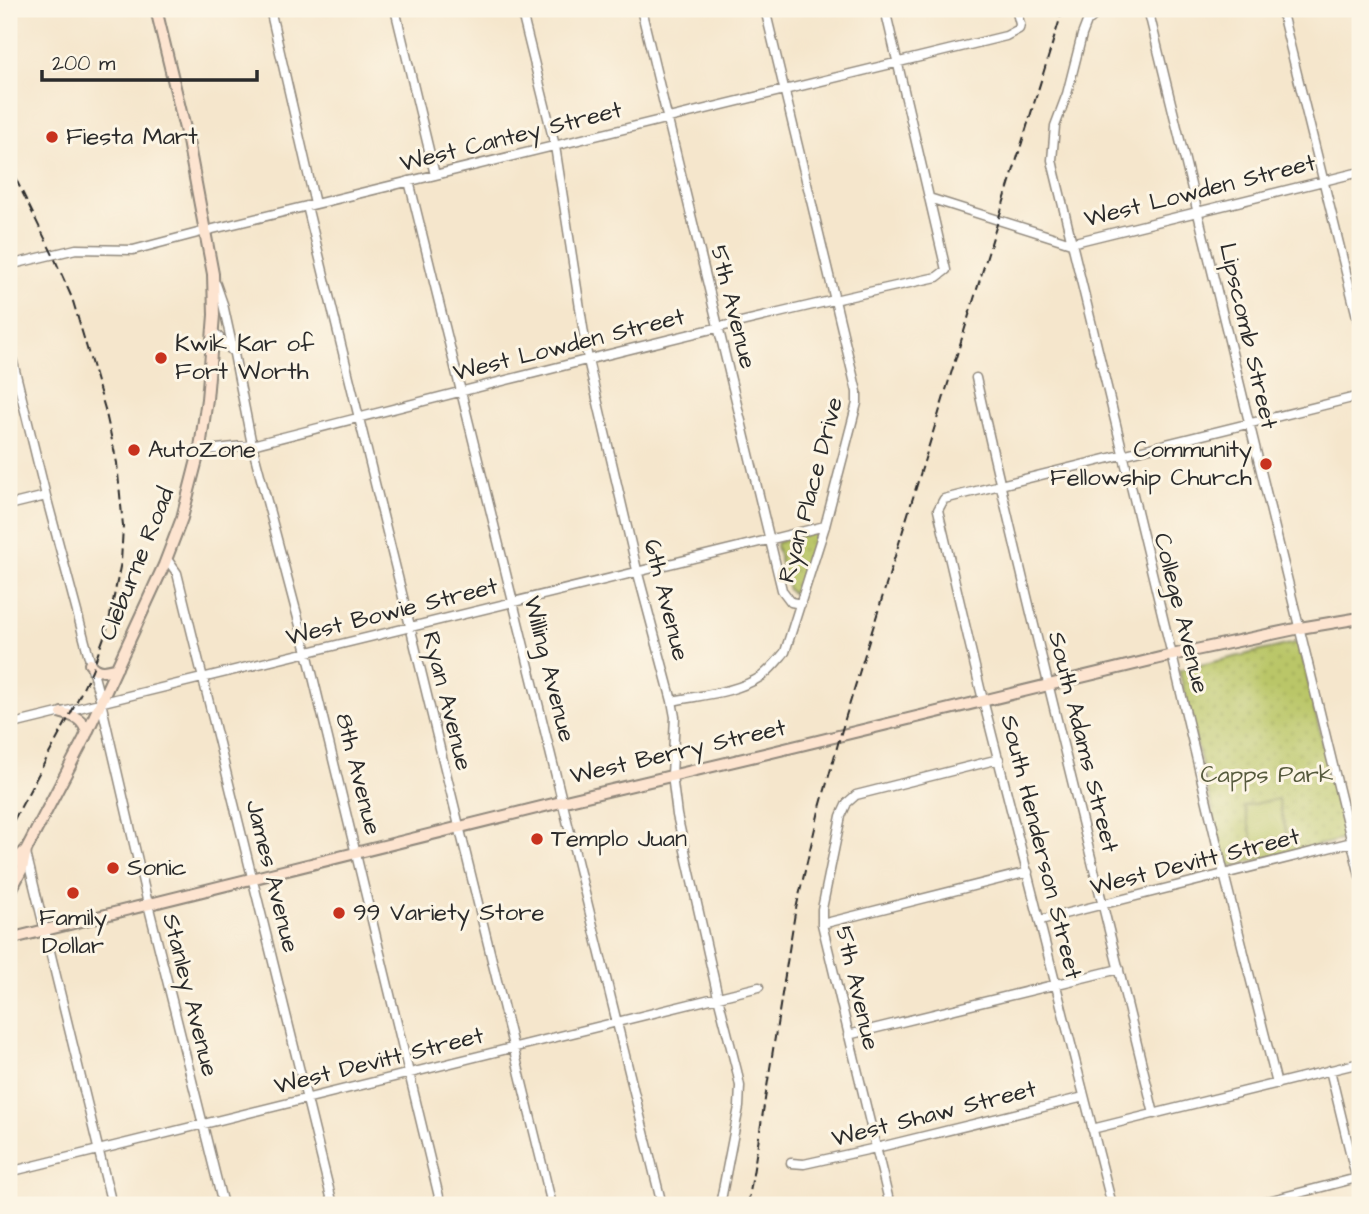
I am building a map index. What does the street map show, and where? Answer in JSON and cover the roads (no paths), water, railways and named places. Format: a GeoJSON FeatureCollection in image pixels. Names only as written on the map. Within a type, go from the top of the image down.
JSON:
{"type":"FeatureCollection","features":[{"type":"Feature","properties":{"kind":"main road","name":"8th Avenue"},"geometry":{"type":"LineString","coordinates":[[156,9],[188,141],[213,274]]}},
{"type":"Feature","properties":{"kind":"main road","name":"Cleburne Road"},"geometry":{"type":"LineString","coordinates":[[9,894],[22,869],[26,850],[87,733],[117,668],[167,559],[182,518],[200,448],[207,399],[213,274]]}},
{"type":"Feature","properties":{"kind":"main road","name":"West Berry Street"},"geometry":{"type":"LineString","coordinates":[[9,939],[1048,684],[1172,655],[1360,618]]}},
{"type":"Feature","properties":{"kind":"main road"},"geometry":{"type":"LineString","coordinates":[[90,664],[99,671],[117,668]]}},
{"type":"Feature","properties":{"kind":"main road"},"geometry":{"type":"LineString","coordinates":[[62,713],[79,719],[87,733]]}},
{"type":"Feature","properties":{"kind":"main road","name":"Cleburne Road"},"geometry":{"type":"LineString","coordinates":[[9,870],[26,850]]}},
{"type":"Feature","properties":{"kind":"street","name":"Ryan Avenue"},"geometry":{"type":"LineString","coordinates":[[270,9],[358,418],[552,1205]]}},
{"type":"Feature","properties":{"kind":"street"},"geometry":{"type":"LineString","coordinates":[[395,9],[435,175]]}},
{"type":"Feature","properties":{"kind":"street","name":"6th Avenue"},"geometry":{"type":"LineString","coordinates":[[521,9],[555,146],[588,360],[637,570],[672,701],[675,717],[672,775],[677,815],[740,1086],[739,1107],[721,1204]]}},
{"type":"Feature","properties":{"kind":"street","name":"5th Avenue"},"geometry":{"type":"LineString","coordinates":[[641,9],[782,590],[791,601],[801,604]]}},
{"type":"Feature","properties":{"kind":"street","name":"Ryan Place Drive"},"geometry":{"type":"LineString","coordinates":[[672,701],[729,689],[762,676],[785,652],[825,526],[857,402],[857,392],[765,9]]}},
{"type":"Feature","properties":{"kind":"street"},"geometry":{"type":"LineString","coordinates":[[885,9],[929,198]]}},
{"type":"Feature","properties":{"kind":"street","name":"West Cantey Street"},"geometry":{"type":"LineString","coordinates":[[9,265],[76,249],[133,250],[1006,36],[1019,29],[1016,9]]}},
{"type":"Feature","properties":{"kind":"street","name":"College Avenue"},"geometry":{"type":"LineString","coordinates":[[1117,9],[1097,13],[1087,22],[1055,126],[1054,169],[1277,1084]]}},
{"type":"Feature","properties":{"kind":"street","name":"Lipscomb Street"},"geometry":{"type":"LineString","coordinates":[[1148,9],[1249,424],[1356,841],[1360,876]]}},
{"type":"Feature","properties":{"kind":"street"},"geometry":{"type":"LineString","coordinates":[[1281,9],[1360,329]]}},
{"type":"Feature","properties":{"kind":"street","name":"West Lowden Street"},"geometry":{"type":"LineString","coordinates":[[929,198],[1071,243],[1360,172]]}},
{"type":"Feature","properties":{"kind":"street","name":"Willing Avenue"},"geometry":{"type":"LineString","coordinates":[[410,181],[662,1205]]}},
{"type":"Feature","properties":{"kind":"street","name":"West Lowden Street"},"geometry":{"type":"LineString","coordinates":[[200,448],[208,450],[252,445],[718,327],[937,277],[946,270],[929,198]]}},
{"type":"Feature","properties":{"kind":"street","name":"8th Avenue"},"geometry":{"type":"LineString","coordinates":[[213,274],[223,304],[252,445],[307,652],[441,1205]]}},
{"type":"Feature","properties":{"kind":"street"},"geometry":{"type":"LineString","coordinates":[[212,330],[234,354]]}},
{"type":"Feature","properties":{"kind":"street","name":"Stanley Avenue"},"geometry":{"type":"LineString","coordinates":[[9,346],[101,702],[223,1205]]}},
{"type":"Feature","properties":{"kind":"street","name":"South Adams Street"},"geometry":{"type":"LineString","coordinates":[[976,378],[1154,1114]]}},
{"type":"Feature","properties":{"kind":"street"},"geometry":{"type":"LineString","coordinates":[[1000,485],[1360,396]]}},
{"type":"Feature","properties":{"kind":"street","name":"South Henderson Street"},"geometry":{"type":"LineString","coordinates":[[1000,485],[944,499],[938,510],[1112,1205]]}},
{"type":"Feature","properties":{"kind":"street"},"geometry":{"type":"LineString","coordinates":[[9,505],[46,496]]}},
{"type":"Feature","properties":{"kind":"street","name":"West Bowie Street"},"geometry":{"type":"LineString","coordinates":[[9,725],[825,526]]}},
{"type":"Feature","properties":{"kind":"street","name":"James Avenue"},"geometry":{"type":"LineString","coordinates":[[167,559],[177,573],[333,1205]]}},
{"type":"Feature","properties":{"kind":"street","name":"5th Avenue"},"geometry":{"type":"LineString","coordinates":[[890,1205],[822,924],[822,909],[841,816],[847,803],[856,795],[999,759]]}},
{"type":"Feature","properties":{"kind":"street","name":"West Devitt Street"},"geometry":{"type":"LineString","coordinates":[[1040,920],[1356,841]]}},
{"type":"Feature","properties":{"kind":"street"},"geometry":{"type":"LineString","coordinates":[[26,850],[112,1205]]}},
{"type":"Feature","properties":{"kind":"street"},"geometry":{"type":"LineString","coordinates":[[822,924],[1027,873]]}},
{"type":"Feature","properties":{"kind":"street"},"geometry":{"type":"LineString","coordinates":[[848,1035],[1119,969]]}},
{"type":"Feature","properties":{"kind":"street","name":"West Devitt Street"},"geometry":{"type":"LineString","coordinates":[[9,1172],[759,987]]}},
{"type":"Feature","properties":{"kind":"street"},"geometry":{"type":"LineString","coordinates":[[1093,1129],[1360,1063]]}},
{"type":"Feature","properties":{"kind":"street"},"geometry":{"type":"LineString","coordinates":[[1330,1070],[1360,1193]]}},
{"type":"Feature","properties":{"kind":"street","name":"West Shaw Street"},"geometry":{"type":"LineString","coordinates":[[791,1163],[804,1164],[876,1148],[1084,1097]]}},
{"type":"Feature","properties":{"kind":"street"},"geometry":{"type":"LineString","coordinates":[[1253,1205],[1357,1178]]}},
{"type":"Feature","properties":{"kind":"railway"},"geometry":{"type":"LineString","coordinates":[[748,1205],[795,913],[819,811],[1063,9]]}},
{"type":"Feature","properties":{"kind":"railway"},"geometry":{"type":"LineString","coordinates":[[9,165],[72,298],[105,409],[117,463],[123,526],[121,562],[108,626],[92,670],[9,829]]}},
{"type":"Feature","properties":{"kind":"place","name":"Fiesta Mart"},"geometry":{"type":"Point","coordinates":[52,137]}},
{"type":"Feature","properties":{"kind":"place","name":"Kwik Kar of Fort Worth"},"geometry":{"type":"Point","coordinates":[161,358]}},
{"type":"Feature","properties":{"kind":"place","name":"AutoZone"},"geometry":{"type":"Point","coordinates":[134,450]}},
{"type":"Feature","properties":{"kind":"place","name":"Community Fellowship Church"},"geometry":{"type":"Point","coordinates":[1266,464]}},
{"type":"Feature","properties":{"kind":"place","name":"Templo Juan"},"geometry":{"type":"Point","coordinates":[537,839]}},
{"type":"Feature","properties":{"kind":"place","name":"Sonic"},"geometry":{"type":"Point","coordinates":[113,868]}},
{"type":"Feature","properties":{"kind":"place","name":"Family Dollar"},"geometry":{"type":"Point","coordinates":[73,893]}},
{"type":"Feature","properties":{"kind":"place","name":"99 Variety Store"},"geometry":{"type":"Point","coordinates":[339,913]}},
{"type":"Feature","properties":{"kind":"park label","name":"Capps Park"},"geometry":{"type":"Point","coordinates":[1267,775]}}]}
